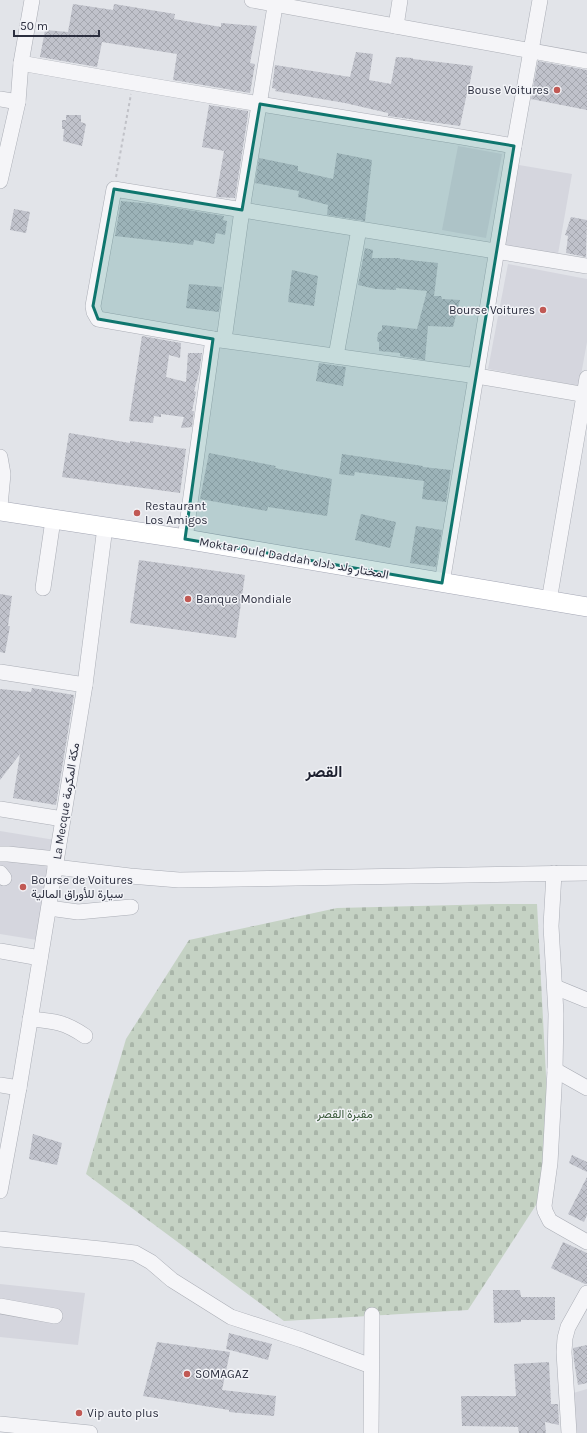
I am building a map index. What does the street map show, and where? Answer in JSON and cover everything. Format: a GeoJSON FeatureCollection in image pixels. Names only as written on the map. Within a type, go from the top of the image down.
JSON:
{"type":"FeatureCollection","features":[{"type":"Feature","properties":{"kind":"main road","name":"Moktar Ould Daddah المختار ولد داداه"},"geometry":{"type":"LineString","coordinates":[[0,512],[185,539],[587,607]]}},
{"type":"Feature","properties":{"kind":"street"},"geometry":{"type":"LineString","coordinates":[[0,181],[18,102],[22,63],[32,0]]}},
{"type":"Feature","properties":{"kind":"street"},"geometry":{"type":"LineString","coordinates":[[252,0],[276,2],[396,26],[587,61]]}},
{"type":"Feature","properties":{"kind":"street"},"geometry":{"type":"LineString","coordinates":[[396,26],[400,0]]}},
{"type":"Feature","properties":{"kind":"street"},"geometry":{"type":"LineString","coordinates":[[442,583],[498,251],[514,146],[540,0]]}},
{"type":"Feature","properties":{"kind":"street"},"geometry":{"type":"LineString","coordinates":[[185,539],[218,340],[260,104],[276,2]]}},
{"type":"Feature","properties":{"kind":"street"},"geometry":{"type":"LineString","coordinates":[[22,63],[133,83],[514,146]]}},
{"type":"Feature","properties":{"kind":"street"},"geometry":{"type":"LineString","coordinates":[[0,99],[18,102]]}},
{"type":"Feature","properties":{"kind":"street"},"geometry":{"type":"LineString","coordinates":[[586,395],[477,376],[218,340],[98,319],[94,312],[93,306],[114,189],[587,266]]}},
{"type":"Feature","properties":{"kind":"street"},"geometry":{"type":"LineString","coordinates":[[336,356],[359,229]]}},
{"type":"Feature","properties":{"kind":"street"},"geometry":{"type":"LineString","coordinates":[[549,601],[586,395],[587,378]]}},
{"type":"Feature","properties":{"kind":"street"},"geometry":{"type":"LineString","coordinates":[[0,458],[3,474],[0,506]]}},
{"type":"Feature","properties":{"kind":"street"},"geometry":{"type":"LineString","coordinates":[[43,588],[52,520]]}},
{"type":"Feature","properties":{"kind":"street","name":"La Mecque مكة المكرمة"},"geometry":{"type":"LineString","coordinates":[[0,1191],[5,1139],[19,1088],[63,820],[84,685],[105,528]]}},
{"type":"Feature","properties":{"kind":"street"},"geometry":{"type":"LineString","coordinates":[[0,672],[84,685]]}},
{"type":"Feature","properties":{"kind":"street"},"geometry":{"type":"LineString","coordinates":[[0,809],[63,820]]}},
{"type":"Feature","properties":{"kind":"street"},"geometry":{"type":"LineString","coordinates":[[0,854],[8,854],[130,876],[179,880],[587,873]]}},
{"type":"Feature","properties":{"kind":"street"},"geometry":{"type":"LineString","coordinates":[[554,873],[551,926],[556,1014],[555,1070],[551,1156],[545,1198],[545,1211],[550,1221],[587,1242]]}},
{"type":"Feature","properties":{"kind":"street"},"geometry":{"type":"LineString","coordinates":[[49,908],[78,912],[131,907]]}},
{"type":"Feature","properties":{"kind":"street"},"geometry":{"type":"LineString","coordinates":[[0,951],[40,958]]}},
{"type":"Feature","properties":{"kind":"street"},"geometry":{"type":"LineString","coordinates":[[555,987],[587,1000]]}},
{"type":"Feature","properties":{"kind":"street"},"geometry":{"type":"LineString","coordinates":[[30,1019],[61,1022],[74,1028],[85,1036]]}},
{"type":"Feature","properties":{"kind":"street"},"geometry":{"type":"LineString","coordinates":[[555,1070],[587,1088]]}},
{"type":"Feature","properties":{"kind":"street"},"geometry":{"type":"LineString","coordinates":[[0,1085],[19,1088]]}},
{"type":"Feature","properties":{"kind":"street"},"geometry":{"type":"LineString","coordinates":[[0,1239],[101,1248],[135,1253],[151,1262],[172,1280],[232,1317],[302,1340],[371,1366]]}},
{"type":"Feature","properties":{"kind":"street"},"geometry":{"type":"LineString","coordinates":[[569,1433],[564,1352],[565,1338],[568,1327],[587,1293]]}},
{"type":"Feature","properties":{"kind":"street"},"geometry":{"type":"LineString","coordinates":[[0,1306],[55,1316]]}},
{"type":"Feature","properties":{"kind":"street"},"geometry":{"type":"LineString","coordinates":[[371,1433],[372,1315]]}},
{"type":"Feature","properties":{"kind":"street"},"geometry":{"type":"LineString","coordinates":[[0,1424],[90,1433]]}},
{"type":"Feature","properties":{"kind":"path"},"geometry":{"type":"LineString","coordinates":[[114,189],[133,83]]}},
{"type":"Feature","properties":{"kind":"highlighted area"},"geometry":{"type":"Polygon","coordinates":[[[260,104],[514,146],[442,583],[185,539],[213,339],[98,319],[93,306],[114,189],[242,210],[260,104]]]}},
{"type":"Feature","properties":{"kind":"shaded area"},"geometry":{"type":"Polygon","coordinates":[[[458,146],[502,154],[486,238],[442,230],[458,146]]]}},
{"type":"Feature","properties":{"kind":"shaded area"},"geometry":{"type":"Polygon","coordinates":[[[519,165],[572,174],[558,254],[505,245],[519,165]]]}},
{"type":"Feature","properties":{"kind":"shaded area","name":"Bourse Voitures"},"geometry":{"type":"Polygon","coordinates":[[[508,264],[587,279],[587,342],[579,386],[488,369],[508,264]]]}},
{"type":"Feature","properties":{"kind":"shaded area","name":"Bourse de Voitures سيارة للأوراق المالية"},"geometry":{"type":"Polygon","coordinates":[[[0,831],[55,840],[37,940],[0,934],[0,831]]]}},
{"type":"Feature","properties":{"kind":"shaded area"},"geometry":{"type":"Polygon","coordinates":[[[0,1284],[85,1293],[78,1345],[0,1337],[0,1284]]]}},
{"type":"Feature","properties":{"kind":"shaded area"},"geometry":{"type":"Polygon","coordinates":[[[587,1389],[587,1433],[573,1433],[570,1394],[587,1389]]]}},
{"type":"Feature","properties":{"kind":"green space","name":"مقبرة القصر"},"geometry":{"type":"Polygon","coordinates":[[[537,904],[549,1133],[538,1202],[468,1310],[284,1321],[86,1174],[126,1039],[189,940],[337,908],[537,904]]]}},
{"type":"Feature","properties":{"kind":"building"},"geometry":{"type":"Polygon","coordinates":[[[73,4],[113,10],[114,4],[175,14],[174,19],[221,27],[221,23],[257,26],[250,63],[255,64],[250,93],[173,80],[177,54],[102,42],[97,67],[40,57],[45,30],[68,32],[73,4]]]}},
{"type":"Feature","properties":{"kind":"building"},"geometry":{"type":"Polygon","coordinates":[[[356,52],[373,54],[369,80],[391,84],[396,57],[473,66],[460,126],[388,116],[388,113],[345,103],[275,91],[276,89],[272,88],[275,65],[350,77],[356,52]]]}},
{"type":"Feature","properties":{"kind":"building","name":"Bouse Voitures"},"geometry":{"type":"Polygon","coordinates":[[[538,61],[587,70],[587,110],[531,99],[538,61]]]}},
{"type":"Feature","properties":{"kind":"building"},"geometry":{"type":"Polygon","coordinates":[[[209,105],[248,111],[235,198],[216,197],[224,151],[202,147],[209,105]]]}},
{"type":"Feature","properties":{"kind":"building"},"geometry":{"type":"Polygon","coordinates":[[[66,115],[81,115],[81,122],[86,124],[82,146],[63,141],[64,129],[62,129],[62,120],[66,120],[66,115]]]}},
{"type":"Feature","properties":{"kind":"building"},"geometry":{"type":"Polygon","coordinates":[[[337,153],[372,160],[365,221],[327,215],[328,205],[298,197],[299,191],[255,183],[259,158],[298,166],[298,171],[333,179],[337,153]]]}},
{"type":"Feature","properties":{"kind":"building"},"geometry":{"type":"Polygon","coordinates":[[[121,201],[152,204],[224,216],[223,220],[227,221],[225,235],[216,233],[214,244],[194,240],[193,245],[115,236],[121,201]]]}},
{"type":"Feature","properties":{"kind":"building"},"geometry":{"type":"Polygon","coordinates":[[[14,209],[30,212],[26,233],[10,230],[14,209]]]}},
{"type":"Feature","properties":{"kind":"building"},"geometry":{"type":"Polygon","coordinates":[[[571,217],[587,220],[586,257],[566,253],[568,236],[565,235],[571,217]]]}},
{"type":"Feature","properties":{"kind":"building"},"geometry":{"type":"Polygon","coordinates":[[[365,248],[373,250],[372,258],[400,258],[438,263],[434,296],[441,296],[442,299],[460,300],[453,327],[428,326],[425,360],[400,356],[400,353],[379,351],[379,342],[377,341],[378,333],[382,330],[382,325],[417,329],[427,291],[396,288],[396,290],[376,289],[358,285],[365,248]]]}},
{"type":"Feature","properties":{"kind":"building"},"geometry":{"type":"Polygon","coordinates":[[[292,270],[318,276],[314,306],[288,302],[292,270]]]}},
{"type":"Feature","properties":{"kind":"building"},"geometry":{"type":"Polygon","coordinates":[[[189,284],[222,287],[219,312],[186,308],[189,284]]]}},
{"type":"Feature","properties":{"kind":"building"},"geometry":{"type":"Polygon","coordinates":[[[142,336],[181,343],[180,358],[169,355],[166,377],[186,382],[188,353],[202,353],[194,391],[196,392],[192,411],[194,411],[192,427],[181,428],[184,417],[161,414],[161,417],[154,416],[153,423],[129,421],[142,336]]]}},
{"type":"Feature","properties":{"kind":"building"},"geometry":{"type":"Polygon","coordinates":[[[319,363],[346,367],[343,386],[316,381],[319,363]]]}},
{"type":"Feature","properties":{"kind":"building"},"geometry":{"type":"Polygon","coordinates":[[[69,433],[130,443],[130,441],[186,449],[180,493],[62,477],[69,433]]]}},
{"type":"Feature","properties":{"kind":"building"},"geometry":{"type":"Polygon","coordinates":[[[209,453],[332,479],[327,516],[268,507],[267,511],[200,499],[209,453]]]}},
{"type":"Feature","properties":{"kind":"building"},"geometry":{"type":"Polygon","coordinates":[[[342,454],[451,470],[446,502],[422,499],[424,481],[355,472],[354,476],[339,474],[342,454]]]}},
{"type":"Feature","properties":{"kind":"building"},"geometry":{"type":"Polygon","coordinates":[[[361,514],[396,522],[390,548],[355,540],[361,514]]]}},
{"type":"Feature","properties":{"kind":"building"},"geometry":{"type":"Polygon","coordinates":[[[416,526],[442,530],[436,567],[410,563],[416,526]]]}},
{"type":"Feature","properties":{"kind":"building","name":"Banque Mondiale"},"geometry":{"type":"Polygon","coordinates":[[[139,560],[245,575],[236,638],[130,623],[139,560]]]}},
{"type":"Feature","properties":{"kind":"building"},"geometry":{"type":"Polygon","coordinates":[[[0,594],[12,596],[8,626],[10,626],[5,653],[0,652],[0,594]]]}},
{"type":"Feature","properties":{"kind":"building"},"geometry":{"type":"Polygon","coordinates":[[[32,688],[74,695],[56,805],[13,798],[20,754],[0,780],[0,689],[31,692],[32,688]]]}},
{"type":"Feature","properties":{"kind":"building"},"geometry":{"type":"Polygon","coordinates":[[[33,1134],[62,1143],[57,1165],[29,1159],[33,1134]]]}},
{"type":"Feature","properties":{"kind":"building"},"geometry":{"type":"Polygon","coordinates":[[[572,1155],[587,1162],[587,1172],[569,1163],[572,1155]]]}},
{"type":"Feature","properties":{"kind":"building"},"geometry":{"type":"Polygon","coordinates":[[[587,1177],[587,1215],[584,1222],[568,1214],[587,1177]]]}},
{"type":"Feature","properties":{"kind":"building"},"geometry":{"type":"Polygon","coordinates":[[[563,1242],[587,1253],[587,1284],[551,1268],[563,1242]]]}},
{"type":"Feature","properties":{"kind":"building"},"geometry":{"type":"Polygon","coordinates":[[[493,1290],[520,1290],[521,1297],[555,1297],[555,1320],[521,1320],[521,1322],[494,1323],[493,1290]]]}},
{"type":"Feature","properties":{"kind":"building"},"geometry":{"type":"Polygon","coordinates":[[[229,1333],[272,1344],[268,1360],[226,1349],[229,1333]]]}},
{"type":"Feature","properties":{"kind":"building","name":"SOMAGAZ"},"geometry":{"type":"Polygon","coordinates":[[[157,1342],[230,1352],[222,1390],[276,1396],[274,1416],[229,1412],[229,1410],[143,1396],[157,1342]]]}},
{"type":"Feature","properties":{"kind":"building"},"geometry":{"type":"Polygon","coordinates":[[[587,1345],[587,1383],[578,1385],[573,1348],[587,1345]]]}},
{"type":"Feature","properties":{"kind":"building"},"geometry":{"type":"Polygon","coordinates":[[[549,1362],[551,1404],[558,1404],[559,1425],[545,1422],[546,1433],[519,1433],[518,1427],[462,1426],[461,1396],[516,1396],[514,1364],[549,1362]]]}},
{"type":"Feature","properties":{"kind":"place","name":"Bouse Voitures"},"geometry":{"type":"Point","coordinates":[557,90]}},
{"type":"Feature","properties":{"kind":"place","name":"Bourse Voitures"},"geometry":{"type":"Point","coordinates":[543,310]}},
{"type":"Feature","properties":{"kind":"place","name":"Restaurant Los Amigos"},"geometry":{"type":"Point","coordinates":[137,513]}},
{"type":"Feature","properties":{"kind":"place","name":"Banque Mondiale"},"geometry":{"type":"Point","coordinates":[188,599]}},
{"type":"Feature","properties":{"kind":"place","name":"Bourse de Voitures سيارة للأوراق المالية"},"geometry":{"type":"Point","coordinates":[23,887]}},
{"type":"Feature","properties":{"kind":"place","name":"SOMAGAZ"},"geometry":{"type":"Point","coordinates":[187,1374]}},
{"type":"Feature","properties":{"kind":"place","name":"Vip auto plus"},"geometry":{"type":"Point","coordinates":[79,1413]}},
{"type":"Feature","properties":{"kind":"district","name":"القصر"},"geometry":{"type":"Point","coordinates":[324,771]}}]}
